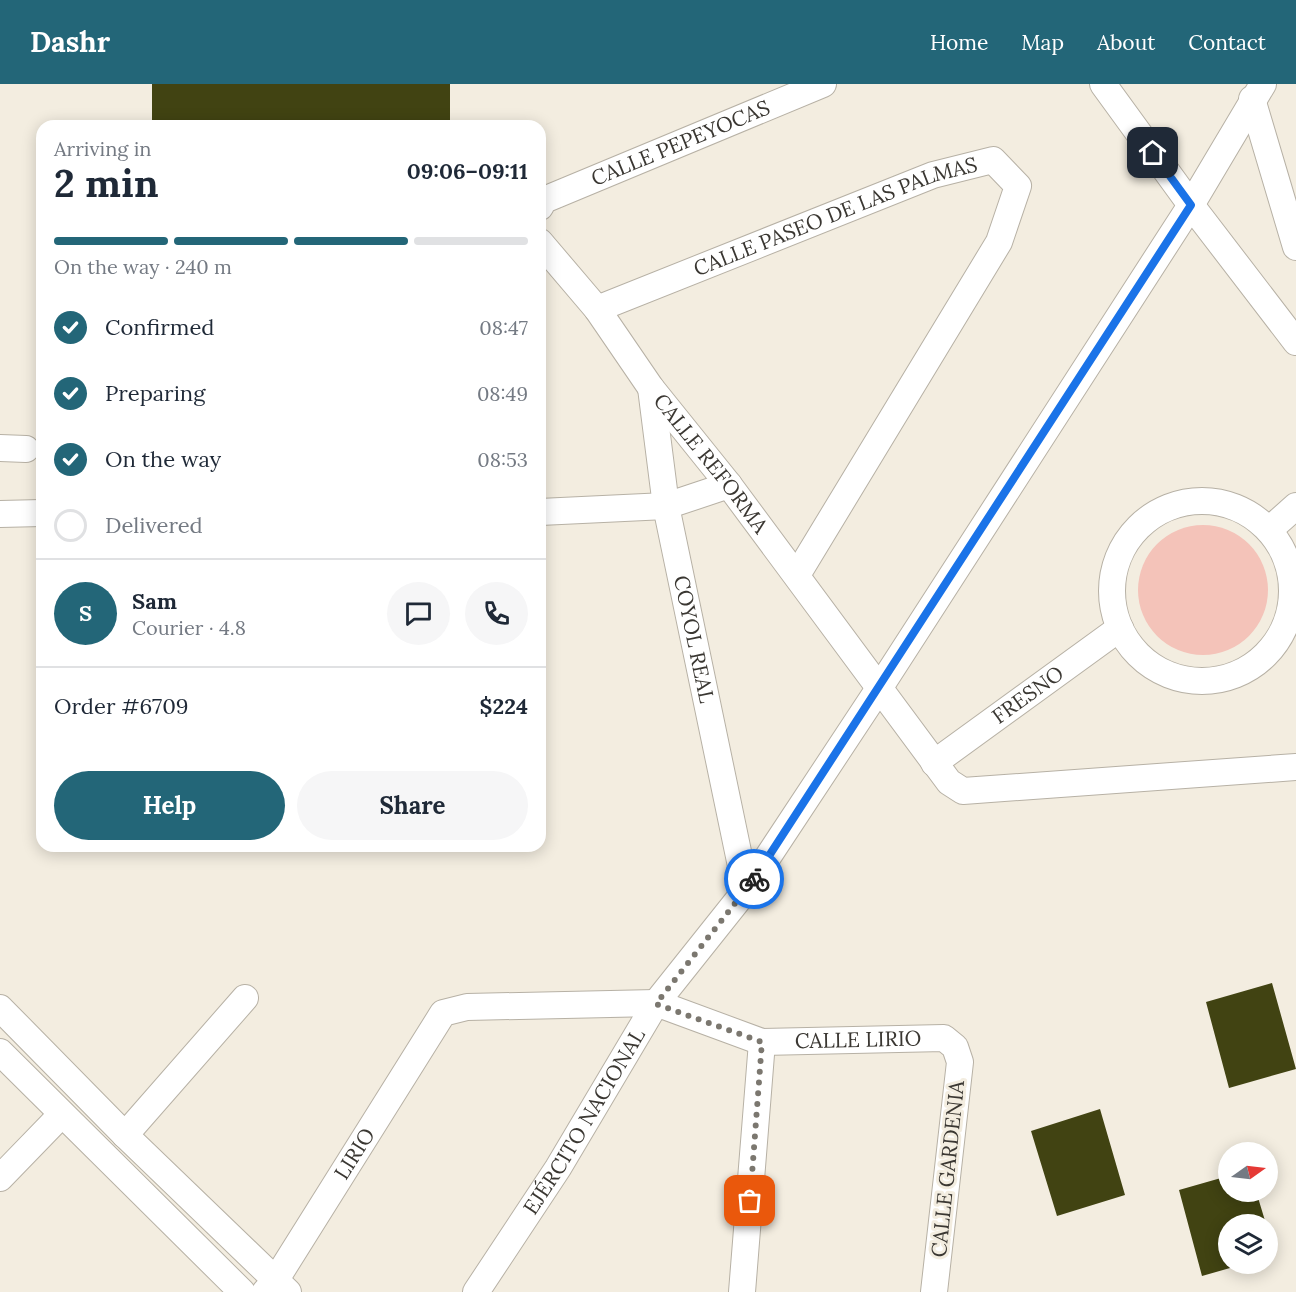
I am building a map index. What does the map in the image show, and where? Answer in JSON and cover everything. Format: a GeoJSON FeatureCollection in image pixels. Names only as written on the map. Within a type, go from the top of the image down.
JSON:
{"type":"FeatureCollection","features":[{"type":"Feature","properties":{"kind":"street","name":"CALLE PEPEYOCAS"},"geometry":{"type":"LineString","coordinates":[[546,199],[823,84]]}},
{"type":"Feature","properties":{"kind":"street"},"geometry":{"type":"LineString","coordinates":[[1103,84],[1191,205],[1296,342]]}},
{"type":"Feature","properties":{"kind":"street"},"geometry":{"type":"LineString","coordinates":[[1258,91],[1296,247]]}},
{"type":"Feature","properties":{"kind":"street","name":"EJÉRCITO NACIONAL"},"geometry":{"type":"LineString","coordinates":[[476,1292],[558,1168],[656,1004],[747,890],[880,687],[1191,205],[1258,91]]}},
{"type":"Feature","properties":{"kind":"street","name":"CALLE PASEO DE LAS PALMAS"},"geometry":{"type":"LineString","coordinates":[[597,309],[933,174],[993,159],[1018,186],[999,242],[797,575]]}},
{"type":"Feature","properties":{"kind":"street","name":"CALLE REFORMA"},"geometry":{"type":"LineString","coordinates":[[546,249],[597,309],[651,388],[797,575],[948,782],[963,790],[1296,766]]}},
{"type":"Feature","properties":{"kind":"street","name":"COYOL REAL"},"geometry":{"type":"LineString","coordinates":[[651,388],[666,506],[747,890]]}},
{"type":"Feature","properties":{"kind":"street"},"geometry":{"type":"LineString","coordinates":[[0,448],[26,449]]}},
{"type":"Feature","properties":{"kind":"street"},"geometry":{"type":"LineString","coordinates":[[546,512],[666,506],[729,485]]}},
{"type":"Feature","properties":{"kind":"street"},"geometry":{"type":"LineString","coordinates":[[1206,500],[1240,510],[1269,530],[1285,556],[1292,596],[1288,617],[1278,638],[1264,656],[1247,669],[1220,679],[1200,681],[1181,678],[1148,663],[1129,643],[1120,628],[1112,595],[1116,562],[1137,528],[1155,513],[1188,501],[1206,500]]}},
{"type":"Feature","properties":{"kind":"street"},"geometry":{"type":"LineString","coordinates":[[1269,530],[1296,506]]}},
{"type":"Feature","properties":{"kind":"street"},"geometry":{"type":"LineString","coordinates":[[0,514],[36,513]]}},
{"type":"Feature","properties":{"kind":"street","name":"FRESNO"},"geometry":{"type":"LineString","coordinates":[[934,763],[1120,628]]}},
{"type":"Feature","properties":{"kind":"street"},"geometry":{"type":"LineString","coordinates":[[125,1135],[245,998]]}},
{"type":"Feature","properties":{"kind":"street","name":"CALLE LIRIO"},"geometry":{"type":"LineString","coordinates":[[443,1013],[467,1007],[656,1004],[762,1042],[944,1038],[955,1047]]}},
{"type":"Feature","properties":{"kind":"street"},"geometry":{"type":"LineString","coordinates":[[0,1008],[276,1288]]}},
{"type":"Feature","properties":{"kind":"street","name":"LIRIO"},"geometry":{"type":"LineString","coordinates":[[276,1288],[443,1013]]}},
{"type":"Feature","properties":{"kind":"street"},"geometry":{"type":"LineString","coordinates":[[742,1292],[762,1042]]}},
{"type":"Feature","properties":{"kind":"street","name":"CALLE GARDENIA"},"geometry":{"type":"LineString","coordinates":[[934,1292],[960,1062],[955,1047]]}},
{"type":"Feature","properties":{"kind":"street"},"geometry":{"type":"LineString","coordinates":[[0,1052],[242,1292]]}},
{"type":"Feature","properties":{"kind":"street"},"geometry":{"type":"LineString","coordinates":[[0,1178],[62,1114]]}},
{"type":"Feature","properties":{"kind":"shaded area"},"geometry":{"type":"Polygon","coordinates":[[[1203,525],[1228,530],[1249,544],[1263,565],[1268,590],[1263,615],[1249,636],[1228,650],[1203,655],[1178,650],[1157,636],[1143,615],[1138,590],[1143,565],[1157,544],[1178,530],[1203,525]]]}},
{"type":"Feature","properties":{"kind":"building"},"geometry":{"type":"Polygon","coordinates":[[[152,84],[450,84],[450,120],[152,120],[152,84]]]}},
{"type":"Feature","properties":{"kind":"building"},"geometry":{"type":"Polygon","coordinates":[[[1272,983],[1296,1069],[1229,1088],[1206,1002],[1272,983]]]}},
{"type":"Feature","properties":{"kind":"building"},"geometry":{"type":"Polygon","coordinates":[[[1100,1109],[1125,1195],[1057,1216],[1031,1131],[1100,1109]]]}},
{"type":"Feature","properties":{"kind":"building"},"geometry":{"type":"Polygon","coordinates":[[[1218,1179],[1218,1202],[1259,1202],[1263,1214],[1218,1214],[1218,1271],[1202,1276],[1179,1190],[1218,1179]]]}},
{"type":"Feature","properties":{"kind":"way so far"},"geometry":{"type":"LineString","coordinates":[[750,1201],[762,1042],[656,1004],[754,879]]}},
{"type":"Feature","properties":{"kind":"route"},"geometry":{"type":"LineString","coordinates":[[754,879],[1191,205],[1153,153]]}}]}
